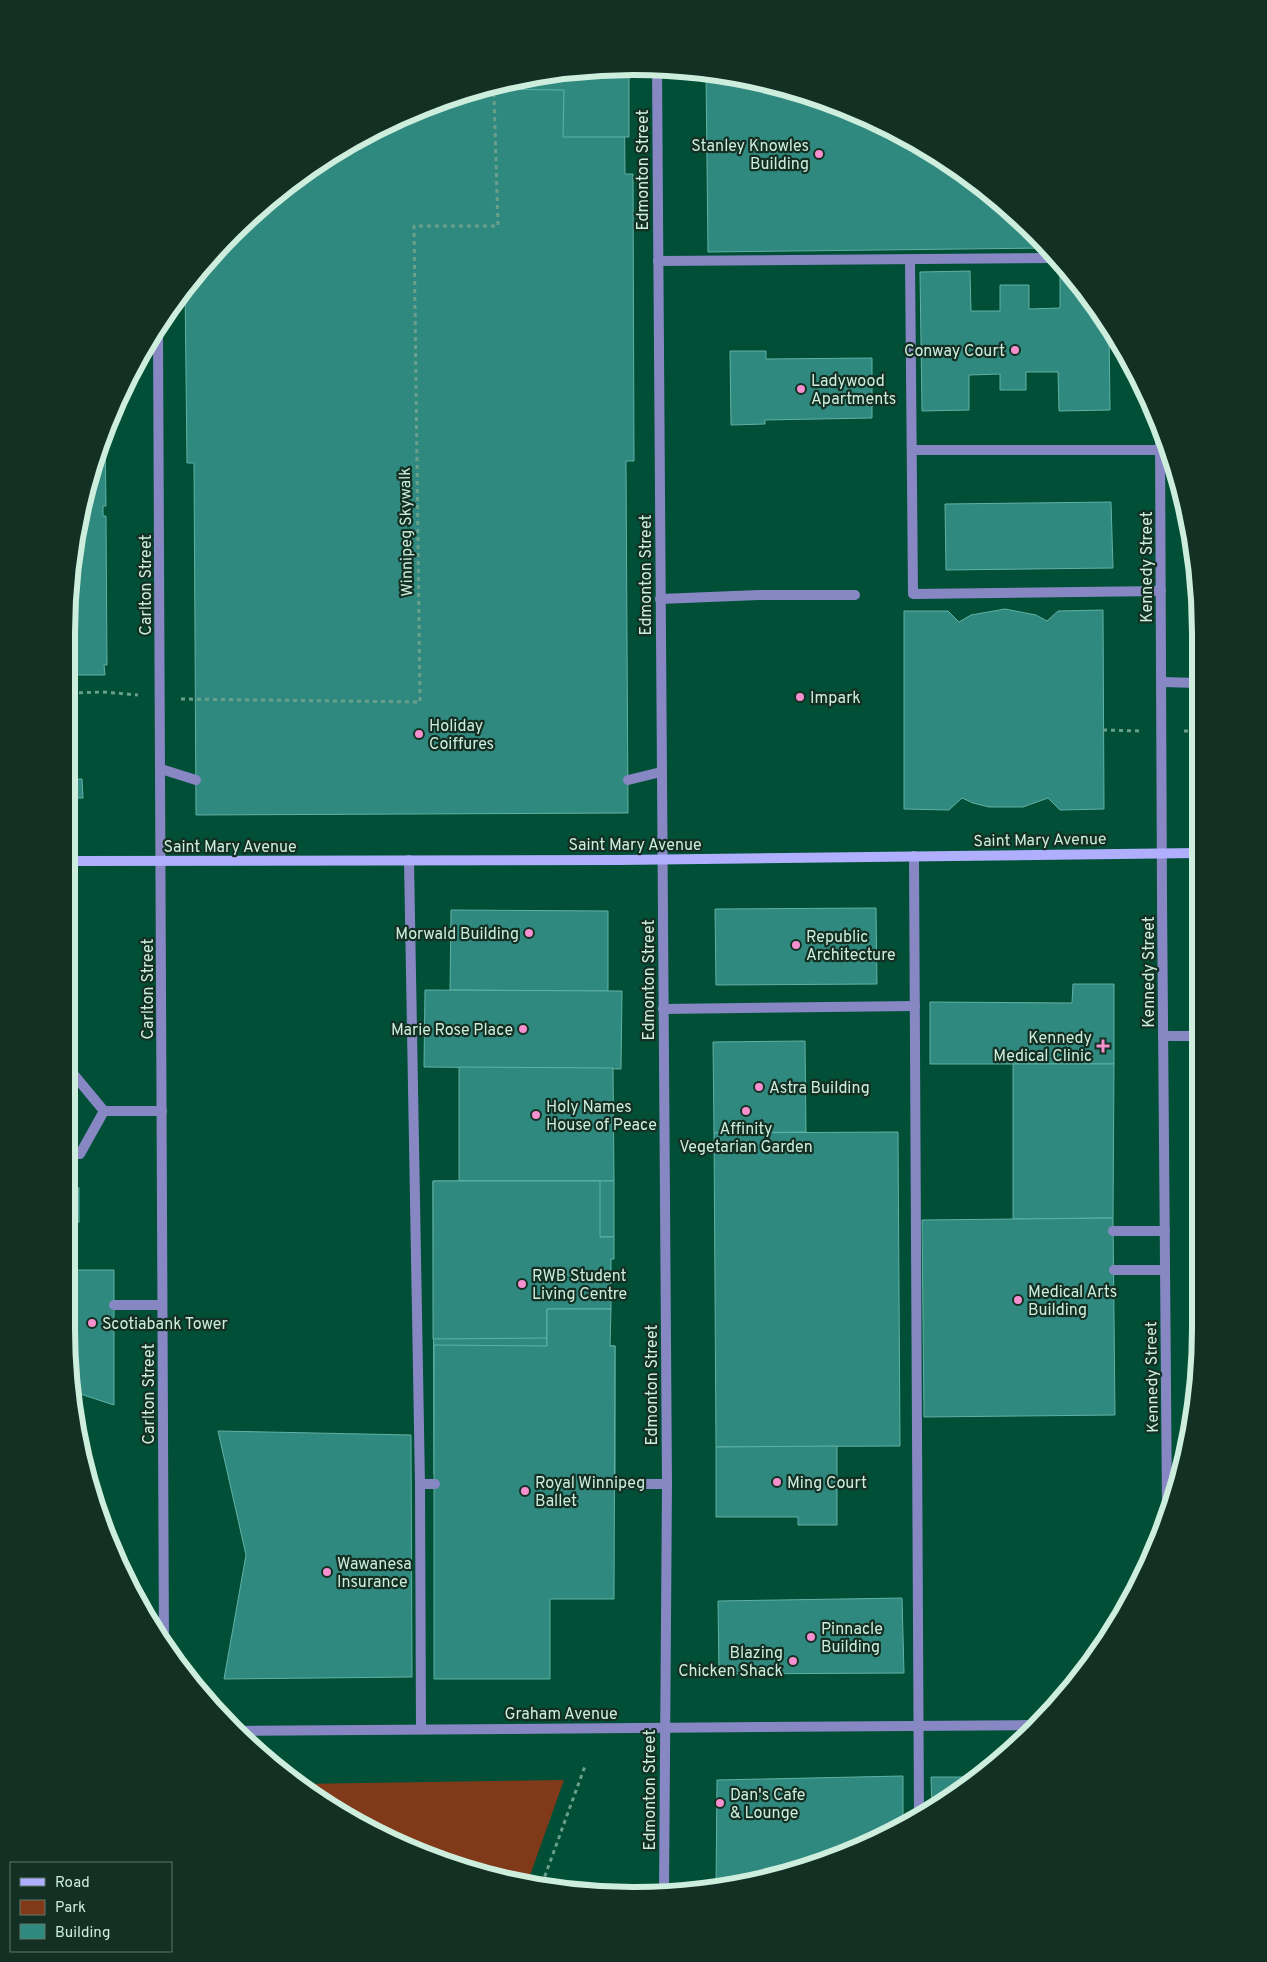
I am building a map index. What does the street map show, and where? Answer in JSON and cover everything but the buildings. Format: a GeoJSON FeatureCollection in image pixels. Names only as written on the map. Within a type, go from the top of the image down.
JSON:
{"type":"FeatureCollection","features":[{"type":"Feature","properties":{"kind":"main road","name":"Saint Mary Avenue"},"geometry":{"type":"LineString","coordinates":[[75,861],[662,859],[1192,853]]}},
{"type":"Feature","properties":{"kind":"street","name":"Edmonton Street"},"geometry":{"type":"LineString","coordinates":[[657,76],[667,1484],[664,1886]]}},
{"type":"Feature","properties":{"kind":"street"},"geometry":{"type":"LineString","coordinates":[[658,261],[1046,258]]}},
{"type":"Feature","properties":{"kind":"street"},"geometry":{"type":"LineString","coordinates":[[910,260],[913,594],[1161,591]]}},
{"type":"Feature","properties":{"kind":"street","name":"Carlton Street"},"geometry":{"type":"LineString","coordinates":[[158,341],[164,1631]]}},
{"type":"Feature","properties":{"kind":"street"},"geometry":{"type":"LineString","coordinates":[[912,450],[1160,450]]}},
{"type":"Feature","properties":{"kind":"street","name":"Kennedy Street"},"geometry":{"type":"LineString","coordinates":[[1160,450],[1167,1493]]}},
{"type":"Feature","properties":{"kind":"street"},"geometry":{"type":"LineString","coordinates":[[660,599],[854,596]]}},
{"type":"Feature","properties":{"kind":"street"},"geometry":{"type":"LineString","coordinates":[[1161,682],[1192,683]]}},
{"type":"Feature","properties":{"kind":"street"},"geometry":{"type":"LineString","coordinates":[[160,769],[196,780]]}},
{"type":"Feature","properties":{"kind":"street"},"geometry":{"type":"LineString","coordinates":[[628,780],[661,772]]}},
{"type":"Feature","properties":{"kind":"street"},"geometry":{"type":"LineString","coordinates":[[914,856],[919,1808]]}},
{"type":"Feature","properties":{"kind":"street"},"geometry":{"type":"LineString","coordinates":[[409,860],[420,1484],[421,1729]]}},
{"type":"Feature","properties":{"kind":"street"},"geometry":{"type":"LineString","coordinates":[[663,1009],[915,1006]]}},
{"type":"Feature","properties":{"kind":"street"},"geometry":{"type":"LineString","coordinates":[[1163,1036],[1192,1036]]}},
{"type":"Feature","properties":{"kind":"street"},"geometry":{"type":"LineString","coordinates":[[75,1076],[104,1112]]}},
{"type":"Feature","properties":{"kind":"street"},"geometry":{"type":"LineString","coordinates":[[104,1112],[162,1111]]}},
{"type":"Feature","properties":{"kind":"street"},"geometry":{"type":"LineString","coordinates":[[75,1154],[80,1154],[104,1112]]}},
{"type":"Feature","properties":{"kind":"street"},"geometry":{"type":"LineString","coordinates":[[1113,1231],[1165,1231]]}},
{"type":"Feature","properties":{"kind":"street"},"geometry":{"type":"LineString","coordinates":[[1114,1270],[1165,1270]]}},
{"type":"Feature","properties":{"kind":"street"},"geometry":{"type":"LineString","coordinates":[[114,1305],[162,1305]]}},
{"type":"Feature","properties":{"kind":"street"},"geometry":{"type":"LineString","coordinates":[[420,1484],[435,1484]]}},
{"type":"Feature","properties":{"kind":"street"},"geometry":{"type":"LineString","coordinates":[[614,1484],[667,1484]]}},
{"type":"Feature","properties":{"kind":"street","name":"Graham Avenue"},"geometry":{"type":"LineString","coordinates":[[247,1731],[1026,1725]]}},
{"type":"Feature","properties":{"kind":"path","name":"Winnipeg Skywalk"},"geometry":{"type":"LineString","coordinates":[[177,699],[420,702],[414,226],[498,226],[494,96]]}},
{"type":"Feature","properties":{"kind":"path"},"geometry":{"type":"LineString","coordinates":[[75,693],[103,692],[140,696]]}},
{"type":"Feature","properties":{"kind":"path"},"geometry":{"type":"LineString","coordinates":[[544,1879],[585,1766]]}},
{"type":"Feature","properties":{"kind":"green space"},"geometry":{"type":"Polygon","coordinates":[[[564,1780],[530,1877],[489,1868],[420,1844],[354,1812],[310,1784],[564,1780]]]}},
{"type":"Feature","properties":{"kind":"place","name":"Stanley Knowles Building"},"geometry":{"type":"Point","coordinates":[819,154]}},
{"type":"Feature","properties":{"kind":"place","name":"Conway Court"},"geometry":{"type":"Point","coordinates":[1015,350]}},
{"type":"Feature","properties":{"kind":"place","name":"Ladywood Apartments"},"geometry":{"type":"Point","coordinates":[801,389]}},
{"type":"Feature","properties":{"kind":"place","name":"Impark"},"geometry":{"type":"Point","coordinates":[800,697]}},
{"type":"Feature","properties":{"kind":"place","name":"Holiday Coiffures"},"geometry":{"type":"Point","coordinates":[419,734]}},
{"type":"Feature","properties":{"kind":"place","name":"Morwald Building"},"geometry":{"type":"Point","coordinates":[529,933]}},
{"type":"Feature","properties":{"kind":"place","name":"Republic Architecture"},"geometry":{"type":"Point","coordinates":[796,945]}},
{"type":"Feature","properties":{"kind":"place","name":"Marie Rose Place"},"geometry":{"type":"Point","coordinates":[523,1029]}},
{"type":"Feature","properties":{"kind":"place","name":"Kennedy Medical Clinic"},"geometry":{"type":"Point","coordinates":[1103,1046]}},
{"type":"Feature","properties":{"kind":"place","name":"Astra Building"},"geometry":{"type":"Point","coordinates":[759,1087]}},
{"type":"Feature","properties":{"kind":"place","name":"Affinity Vegetarian Garden"},"geometry":{"type":"Point","coordinates":[746,1111]}},
{"type":"Feature","properties":{"kind":"place","name":"Holy Names House of Peace"},"geometry":{"type":"Point","coordinates":[536,1115]}},
{"type":"Feature","properties":{"kind":"place","name":"RWB Student Living Centre"},"geometry":{"type":"Point","coordinates":[522,1284]}},
{"type":"Feature","properties":{"kind":"place","name":"Medical Arts Building"},"geometry":{"type":"Point","coordinates":[1018,1300]}},
{"type":"Feature","properties":{"kind":"place","name":"Scotiabank Tower"},"geometry":{"type":"Point","coordinates":[92,1323]}},
{"type":"Feature","properties":{"kind":"place","name":"Ming Court"},"geometry":{"type":"Point","coordinates":[777,1482]}},
{"type":"Feature","properties":{"kind":"place","name":"Royal Winnipeg Ballet"},"geometry":{"type":"Point","coordinates":[525,1491]}},
{"type":"Feature","properties":{"kind":"place","name":"Wawanesa Insurance"},"geometry":{"type":"Point","coordinates":[327,1572]}},
{"type":"Feature","properties":{"kind":"place","name":"Pinnacle Building"},"geometry":{"type":"Point","coordinates":[811,1637]}},
{"type":"Feature","properties":{"kind":"place","name":"Blazing Chicken Shack"},"geometry":{"type":"Point","coordinates":[793,1661]}},
{"type":"Feature","properties":{"kind":"place","name":"Dan's Cafe & Lounge"},"geometry":{"type":"Point","coordinates":[720,1803]}}]}
